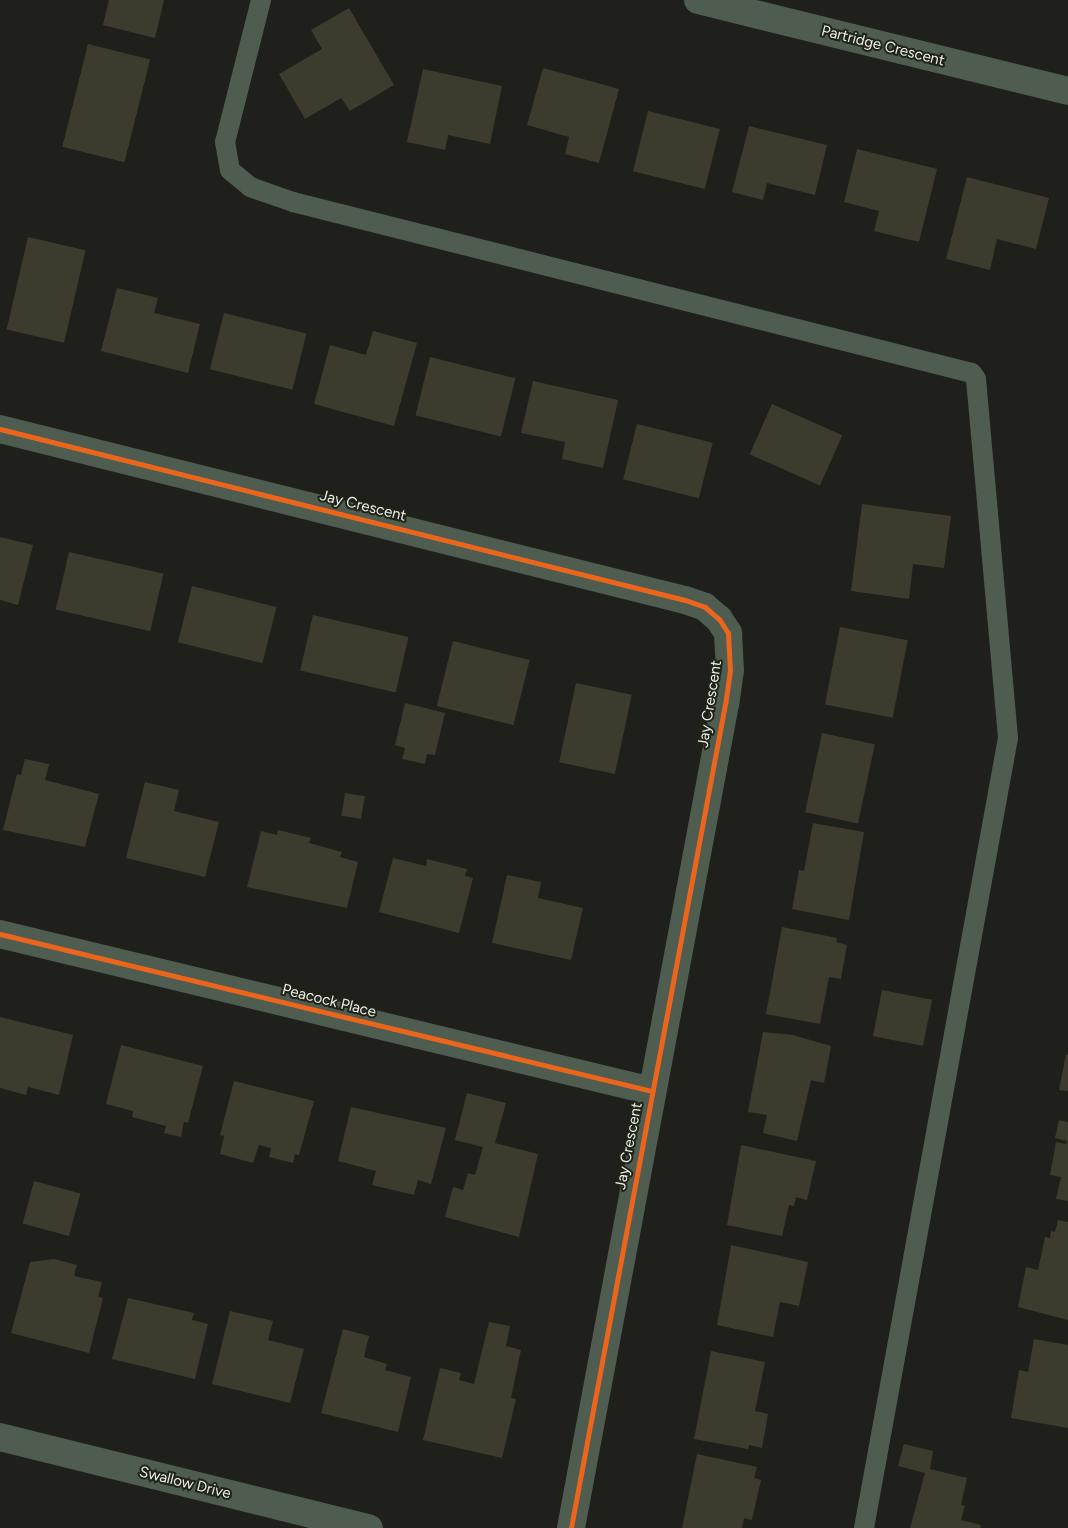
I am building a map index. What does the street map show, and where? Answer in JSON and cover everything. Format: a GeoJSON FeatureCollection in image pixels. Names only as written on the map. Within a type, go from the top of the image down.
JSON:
{"type":"FeatureCollection","features":[{"type":"Feature","properties":{"kind":"street","name":"Partridge Crescent"},"geometry":{"type":"LineString","coordinates":[[698,0],[1068,91]]}},
{"type":"Feature","properties":{"kind":"street","name":"Jay Crescent"},"geometry":{"type":"LineString","coordinates":[[0,429],[685,600],[705,607],[719,619],[728,633],[730,670],[570,1528]]}},
{"type":"Feature","properties":{"kind":"street","name":"Peacock Place"},"geometry":{"type":"LineString","coordinates":[[0,934],[652,1091]]}},
{"type":"Feature","properties":{"kind":"street","name":"Swallow Drive"},"geometry":{"type":"LineString","coordinates":[[0,1438],[369,1528]]}},
{"type":"Feature","properties":{"kind":"lane"},"geometry":{"type":"LineString","coordinates":[[261,0],[225,142],[230,170],[250,187],[293,202],[972,373],[976,379],[1008,738],[864,1528]]}},
{"type":"Feature","properties":{"kind":"building"},"geometry":{"type":"Polygon","coordinates":[[[109,0],[164,0],[155,38],[103,25],[109,0]]]}},
{"type":"Feature","properties":{"kind":"building"},"geometry":{"type":"Polygon","coordinates":[[[349,8],[394,85],[350,111],[341,98],[305,119],[279,74],[322,49],[311,30],[349,8]]]}},
{"type":"Feature","properties":{"kind":"building"},"geometry":{"type":"Polygon","coordinates":[[[88,44],[150,59],[124,162],[62,147],[88,44]]]}},
{"type":"Feature","properties":{"kind":"building"},"geometry":{"type":"Polygon","coordinates":[[[543,68],[619,89],[599,163],[565,154],[569,137],[527,125],[543,68]]]}},
{"type":"Feature","properties":{"kind":"building"},"geometry":{"type":"Polygon","coordinates":[[[423,69],[502,86],[490,144],[448,135],[445,150],[407,142],[423,69]]]}},
{"type":"Feature","properties":{"kind":"building"},"geometry":{"type":"Polygon","coordinates":[[[648,111],[720,129],[705,189],[633,171],[648,111]]]}},
{"type":"Feature","properties":{"kind":"building"},"geometry":{"type":"Polygon","coordinates":[[[749,126],[827,145],[815,195],[767,183],[763,200],[732,192],[749,126]]]}},
{"type":"Feature","properties":{"kind":"building"},"geometry":{"type":"Polygon","coordinates":[[[857,149],[937,169],[919,242],[874,231],[879,211],[844,202],[857,149]]]}},
{"type":"Feature","properties":{"kind":"building"},"geometry":{"type":"Polygon","coordinates":[[[967,177],[1049,198],[1036,249],[997,239],[990,270],[946,259],[967,177]]]}},
{"type":"Feature","properties":{"kind":"building"},"geometry":{"type":"Polygon","coordinates":[[[28,237],[85,250],[64,343],[7,330],[28,237]]]}},
{"type":"Feature","properties":{"kind":"building"},"geometry":{"type":"Polygon","coordinates":[[[117,288],[158,298],[154,313],[200,324],[188,373],[101,351],[117,288]]]}},
{"type":"Feature","properties":{"kind":"building"},"geometry":{"type":"Polygon","coordinates":[[[224,313],[306,334],[292,390],[210,369],[224,313]]]}},
{"type":"Feature","properties":{"kind":"building"},"geometry":{"type":"Polygon","coordinates":[[[373,331],[417,343],[394,426],[314,404],[330,345],[366,355],[373,331]]]}},
{"type":"Feature","properties":{"kind":"building"},"geometry":{"type":"Polygon","coordinates":[[[430,357],[515,378],[501,437],[415,415],[430,357]]]}},
{"type":"Feature","properties":{"kind":"building"},"geometry":{"type":"Polygon","coordinates":[[[533,381],[618,400],[603,468],[562,459],[565,442],[521,433],[533,381]]]}},
{"type":"Feature","properties":{"kind":"building"},"geometry":{"type":"Polygon","coordinates":[[[772,404],[842,435],[820,486],[750,454],[772,404]]]}},
{"type":"Feature","properties":{"kind":"building"},"geometry":{"type":"Polygon","coordinates":[[[637,424],[713,443],[699,498],[623,479],[637,424]]]}},
{"type":"Feature","properties":{"kind":"building"},"geometry":{"type":"Polygon","coordinates":[[[862,504],[951,516],[944,568],[913,564],[909,599],[851,591],[862,504]]]}},
{"type":"Feature","properties":{"kind":"building"},"geometry":{"type":"Polygon","coordinates":[[[0,537],[33,545],[18,605],[0,600],[0,537]]]}},
{"type":"Feature","properties":{"kind":"building"},"geometry":{"type":"Polygon","coordinates":[[[69,552],[164,574],[150,631],[56,609],[69,552]]]}},
{"type":"Feature","properties":{"kind":"building"},"geometry":{"type":"Polygon","coordinates":[[[192,586],[276,607],[262,663],[178,642],[192,586]]]}},
{"type":"Feature","properties":{"kind":"building"},"geometry":{"type":"Polygon","coordinates":[[[313,615],[408,637],[396,693],[300,671],[313,615]]]}},
{"type":"Feature","properties":{"kind":"building"},"geometry":{"type":"Polygon","coordinates":[[[840,627],[908,640],[893,718],[825,705],[840,627]]]}},
{"type":"Feature","properties":{"kind":"building"},"geometry":{"type":"Polygon","coordinates":[[[453,641],[530,660],[513,725],[437,706],[453,641]]]}},
{"type":"Feature","properties":{"kind":"building"},"geometry":{"type":"Polygon","coordinates":[[[576,683],[632,695],[615,774],[559,762],[576,683]]]}},
{"type":"Feature","properties":{"kind":"building"},"geometry":{"type":"Polygon","coordinates":[[[405,703],[445,713],[435,755],[427,754],[425,764],[402,759],[405,748],[395,745],[405,703]]]}},
{"type":"Feature","properties":{"kind":"building"},"geometry":{"type":"Polygon","coordinates":[[[822,733],[875,744],[858,823],[805,812],[822,733]]]}},
{"type":"Feature","properties":{"kind":"building"},"geometry":{"type":"Polygon","coordinates":[[[25,759],[49,764],[45,780],[99,794],[85,847],[3,830],[17,774],[21,775],[25,759]]]}},
{"type":"Feature","properties":{"kind":"building"},"geometry":{"type":"Polygon","coordinates":[[[145,782],[179,790],[174,811],[219,822],[205,877],[126,858],[145,782]]]}},
{"type":"Feature","properties":{"kind":"building"},"geometry":{"type":"Polygon","coordinates":[[[345,793],[365,796],[361,819],[341,816],[345,793]]]}},
{"type":"Feature","properties":{"kind":"building"},"geometry":{"type":"Polygon","coordinates":[[[813,823],[864,832],[849,920],[792,909],[799,870],[804,871],[813,823]]]}},
{"type":"Feature","properties":{"kind":"building"},"geometry":{"type":"Polygon","coordinates":[[[278,830],[311,838],[309,843],[342,852],[340,857],[358,862],[347,908],[247,887],[261,831],[277,835],[278,830]]]}},
{"type":"Feature","properties":{"kind":"building"},"geometry":{"type":"Polygon","coordinates":[[[393,858],[426,866],[427,859],[467,869],[465,876],[473,878],[459,933],[379,912],[393,858]]]}},
{"type":"Feature","properties":{"kind":"building"},"geometry":{"type":"Polygon","coordinates":[[[507,875],[541,882],[538,898],[583,908],[571,960],[492,943],[507,875]]]}},
{"type":"Feature","properties":{"kind":"building"},"geometry":{"type":"Polygon","coordinates":[[[782,927],[837,938],[836,942],[847,945],[841,979],[829,977],[820,1024],[766,1014],[782,927]]]}},
{"type":"Feature","properties":{"kind":"building"},"geometry":{"type":"Polygon","coordinates":[[[882,990],[932,1000],[923,1046],[873,1036],[882,990]]]}},
{"type":"Feature","properties":{"kind":"building"},"geometry":{"type":"Polygon","coordinates":[[[0,1017],[73,1035],[59,1095],[28,1087],[26,1095],[0,1088],[0,1017]]]}},
{"type":"Feature","properties":{"kind":"building"},"geometry":{"type":"Polygon","coordinates":[[[763,1032],[793,1035],[831,1046],[824,1083],[811,1080],[797,1141],[763,1133],[767,1115],[748,1112],[763,1032]]]}},
{"type":"Feature","properties":{"kind":"building"},"geometry":{"type":"Polygon","coordinates":[[[121,1045],[203,1066],[188,1123],[184,1122],[181,1137],[164,1133],[166,1126],[132,1117],[133,1111],[106,1104],[121,1045]]]}},
{"type":"Feature","properties":{"kind":"building"},"geometry":{"type":"Polygon","coordinates":[[[1066,1054],[1068,1055],[1068,1091],[1059,1090],[1066,1054]]]}},
{"type":"Feature","properties":{"kind":"building"},"geometry":{"type":"Polygon","coordinates":[[[234,1081],[314,1101],[299,1155],[295,1154],[293,1163],[269,1157],[271,1148],[259,1145],[253,1163],[220,1154],[224,1136],[220,1135],[234,1081]]]}},
{"type":"Feature","properties":{"kind":"building"},"geometry":{"type":"Polygon","coordinates":[[[467,1093],[506,1103],[495,1143],[538,1154],[519,1237],[445,1217],[453,1187],[463,1190],[468,1173],[475,1175],[483,1147],[455,1140],[467,1093]]]}},
{"type":"Feature","properties":{"kind":"building"},"geometry":{"type":"Polygon","coordinates":[[[351,1107],[446,1128],[431,1184],[418,1180],[414,1195],[372,1185],[376,1171],[338,1161],[351,1107]]]}},
{"type":"Feature","properties":{"kind":"building"},"geometry":{"type":"Polygon","coordinates":[[[1059,1120],[1068,1122],[1068,1201],[1056,1199],[1061,1177],[1050,1175],[1056,1142],[1066,1144],[1067,1141],[1055,1138],[1059,1120]]]}},
{"type":"Feature","properties":{"kind":"building"},"geometry":{"type":"Polygon","coordinates":[[[741,1145],[816,1161],[807,1200],[796,1197],[794,1206],[789,1205],[782,1236],[727,1225],[741,1145]]]}},
{"type":"Feature","properties":{"kind":"building"},"geometry":{"type":"Polygon","coordinates":[[[34,1181],[80,1193],[69,1236],[23,1224],[34,1181]]]}},
{"type":"Feature","properties":{"kind":"building"},"geometry":{"type":"Polygon","coordinates":[[[1058,1220],[1068,1222],[1068,1320],[1018,1307],[1026,1267],[1038,1270],[1045,1237],[1050,1238],[1051,1231],[1055,1232],[1058,1220]]]}},
{"type":"Feature","properties":{"kind":"building"},"geometry":{"type":"Polygon","coordinates":[[[731,1245],[808,1262],[799,1306],[780,1302],[773,1337],[717,1325],[731,1245]]]}},
{"type":"Feature","properties":{"kind":"building"},"geometry":{"type":"Polygon","coordinates":[[[54,1259],[77,1265],[74,1276],[102,1282],[98,1297],[103,1298],[89,1353],[11,1333],[30,1262],[54,1259]]]}},
{"type":"Feature","properties":{"kind":"building"},"geometry":{"type":"Polygon","coordinates":[[[128,1298],[194,1313],[192,1320],[208,1324],[195,1379],[112,1359],[128,1298]]]}},
{"type":"Feature","properties":{"kind":"building"},"geometry":{"type":"Polygon","coordinates":[[[230,1311],[273,1321],[268,1340],[304,1349],[290,1403],[212,1384],[230,1311]]]}},
{"type":"Feature","properties":{"kind":"building"},"geometry":{"type":"Polygon","coordinates":[[[489,1322],[510,1326],[506,1346],[521,1350],[511,1398],[516,1399],[502,1458],[423,1440],[440,1368],[461,1373],[459,1380],[474,1384],[489,1322]]]}},
{"type":"Feature","properties":{"kind":"building"},"geometry":{"type":"Polygon","coordinates":[[[343,1329],[369,1336],[364,1357],[387,1364],[385,1370],[411,1377],[398,1432],[321,1413],[343,1329]]]}},
{"type":"Feature","properties":{"kind":"building"},"geometry":{"type":"Polygon","coordinates":[[[1034,1339],[1068,1345],[1068,1428],[1011,1418],[1019,1370],[1028,1372],[1034,1339]]]}},
{"type":"Feature","properties":{"kind":"building"},"geometry":{"type":"Polygon","coordinates":[[[711,1351],[765,1362],[755,1411],[768,1414],[762,1448],[749,1445],[748,1449],[694,1439],[711,1351]]]}},
{"type":"Feature","properties":{"kind":"building"},"geometry":{"type":"Polygon","coordinates":[[[904,1444],[933,1451],[930,1469],[967,1478],[961,1505],[965,1506],[961,1520],[981,1525],[980,1528],[910,1528],[925,1473],[898,1466],[904,1444]]]}},
{"type":"Feature","properties":{"kind":"building"},"geometry":{"type":"Polygon","coordinates":[[[697,1454],[757,1467],[754,1478],[761,1480],[752,1520],[744,1518],[742,1528],[682,1528],[697,1454]]]}},
{"type":"Feature","properties":{"kind":"cycle path"},"geometry":{"type":"LineString","coordinates":[[0,429],[685,600],[705,607],[719,619],[728,633],[730,670],[725,704],[571,1528]]}},
{"type":"Feature","properties":{"kind":"cycle path"},"geometry":{"type":"LineString","coordinates":[[0,934],[652,1091]]}}]}
